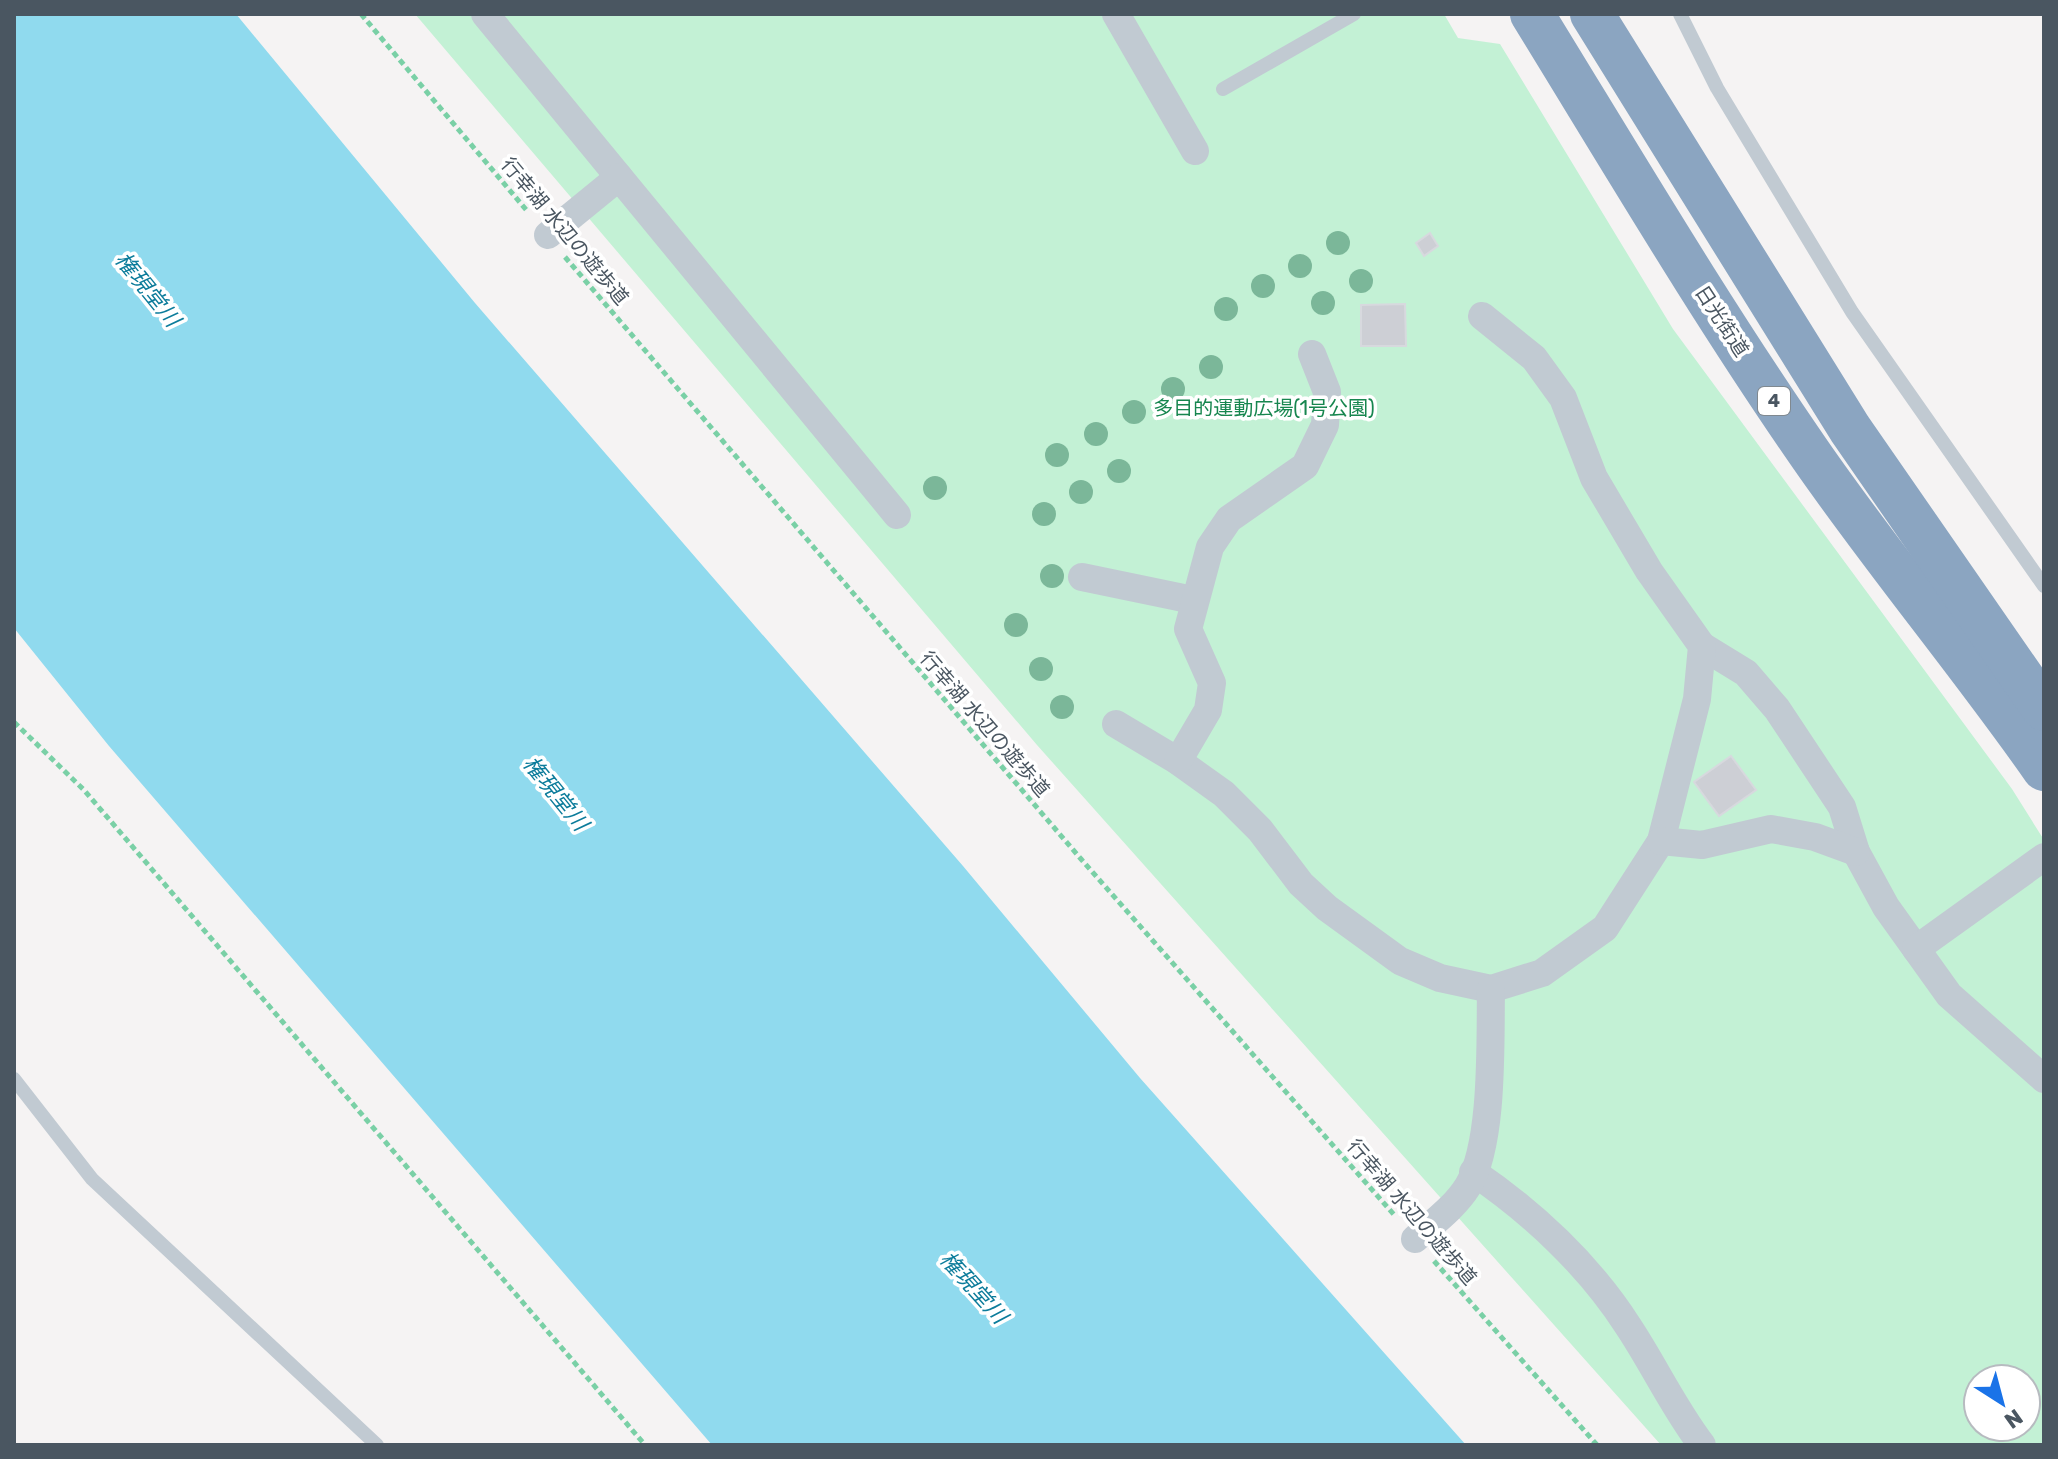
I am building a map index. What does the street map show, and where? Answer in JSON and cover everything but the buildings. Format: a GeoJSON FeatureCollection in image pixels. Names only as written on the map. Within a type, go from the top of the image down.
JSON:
{"type":"FeatureCollection","features":[{"type":"Feature","properties":{"kind":"highway","name":"日光街道"},"geometry":{"type":"LineString","coordinates":[[1532,14],[1720,320],[1811,456],[1974,669],[2044,769]]}},
{"type":"Feature","properties":{"kind":"highway","name":"4"},"geometry":{"type":"LineString","coordinates":[[1592,14],[1850,429],[2044,709]]}},
{"type":"Feature","properties":{"kind":"street"},"geometry":{"type":"LineString","coordinates":[[485,14],[897,515]]}},
{"type":"Feature","properties":{"kind":"street"},"geometry":{"type":"LineString","coordinates":[[1116,14],[1195,151]]}},
{"type":"Feature","properties":{"kind":"street"},"geometry":{"type":"LineString","coordinates":[[548,235],[619,177]]}},
{"type":"Feature","properties":{"kind":"street"},"geometry":{"type":"LineString","coordinates":[[1482,316],[1534,358],[1563,398],[1594,478],[1649,571],[1702,646],[1746,673],[1777,709],[1842,807],[1856,852],[1886,907],[1949,995],[2044,1079]]}},
{"type":"Feature","properties":{"kind":"street"},"geometry":{"type":"LineString","coordinates":[[1178,761],[1208,710],[1212,683],[1188,629],[1193,600],[1210,547],[1229,519],[1305,466],[1325,425],[1327,392],[1312,354]]}},
{"type":"Feature","properties":{"kind":"street"},"geometry":{"type":"LineString","coordinates":[[1082,577],[1193,600]]}},
{"type":"Feature","properties":{"kind":"street"},"geometry":{"type":"LineString","coordinates":[[1116,724],[1178,761],[1242,812],[1301,884],[1327,908],[1388,952],[1440,978],[1491,989],[1542,973],[1605,928],[1661,841],[1697,699],[1702,646]]}},
{"type":"Feature","properties":{"kind":"street"},"geometry":{"type":"LineString","coordinates":[[1661,841],[1702,845],[1771,829],[1815,837],[1856,852]]}},
{"type":"Feature","properties":{"kind":"street"},"geometry":{"type":"LineString","coordinates":[[1916,949],[2044,857]]}},
{"type":"Feature","properties":{"kind":"street"},"geometry":{"type":"LineString","coordinates":[[1415,1239],[1442,1216],[1469,1185],[1473,1172],[1484,1133],[1491,989]]}},
{"type":"Feature","properties":{"kind":"street"},"geometry":{"type":"LineString","coordinates":[[1473,1172],[1517,1202],[1585,1271],[1627,1323],[1680,1416],[1702,1445]]}},
{"type":"Feature","properties":{"kind":"lane"},"geometry":{"type":"LineString","coordinates":[[1223,89],[1354,14]]}},
{"type":"Feature","properties":{"kind":"lane"},"geometry":{"type":"LineString","coordinates":[[1680,14],[1717,88],[1852,312],[2044,586]]}},
{"type":"Feature","properties":{"kind":"lane"},"geometry":{"type":"LineString","coordinates":[[14,1079],[92,1179],[377,1445]]}},
{"type":"Feature","properties":{"kind":"path","name":"行幸湖 水辺の遊歩道"},"geometry":{"type":"LineString","coordinates":[[361,14],[886,634],[1597,1445]]}},
{"type":"Feature","properties":{"kind":"path"},"geometry":{"type":"LineString","coordinates":[[14,722],[84,790],[645,1445]]}},
{"type":"Feature","properties":{"kind":"green space","name":"多目的運動広場(1号公園)"},"geometry":{"type":"Polygon","coordinates":[[[415,14],[1444,14],[1458,38],[1500,44],[1673,329],[2012,789],[2044,840],[2044,1445],[1661,1445],[1037,745],[415,14]]]}},
{"type":"Feature","properties":{"kind":"water","name":"権現堂川"},"geometry":{"type":"Polygon","coordinates":[[[14,14],[236,14],[475,303],[963,866],[1140,1078],[1466,1445],[712,1445],[109,746],[14,628],[14,14]]]}}]}
